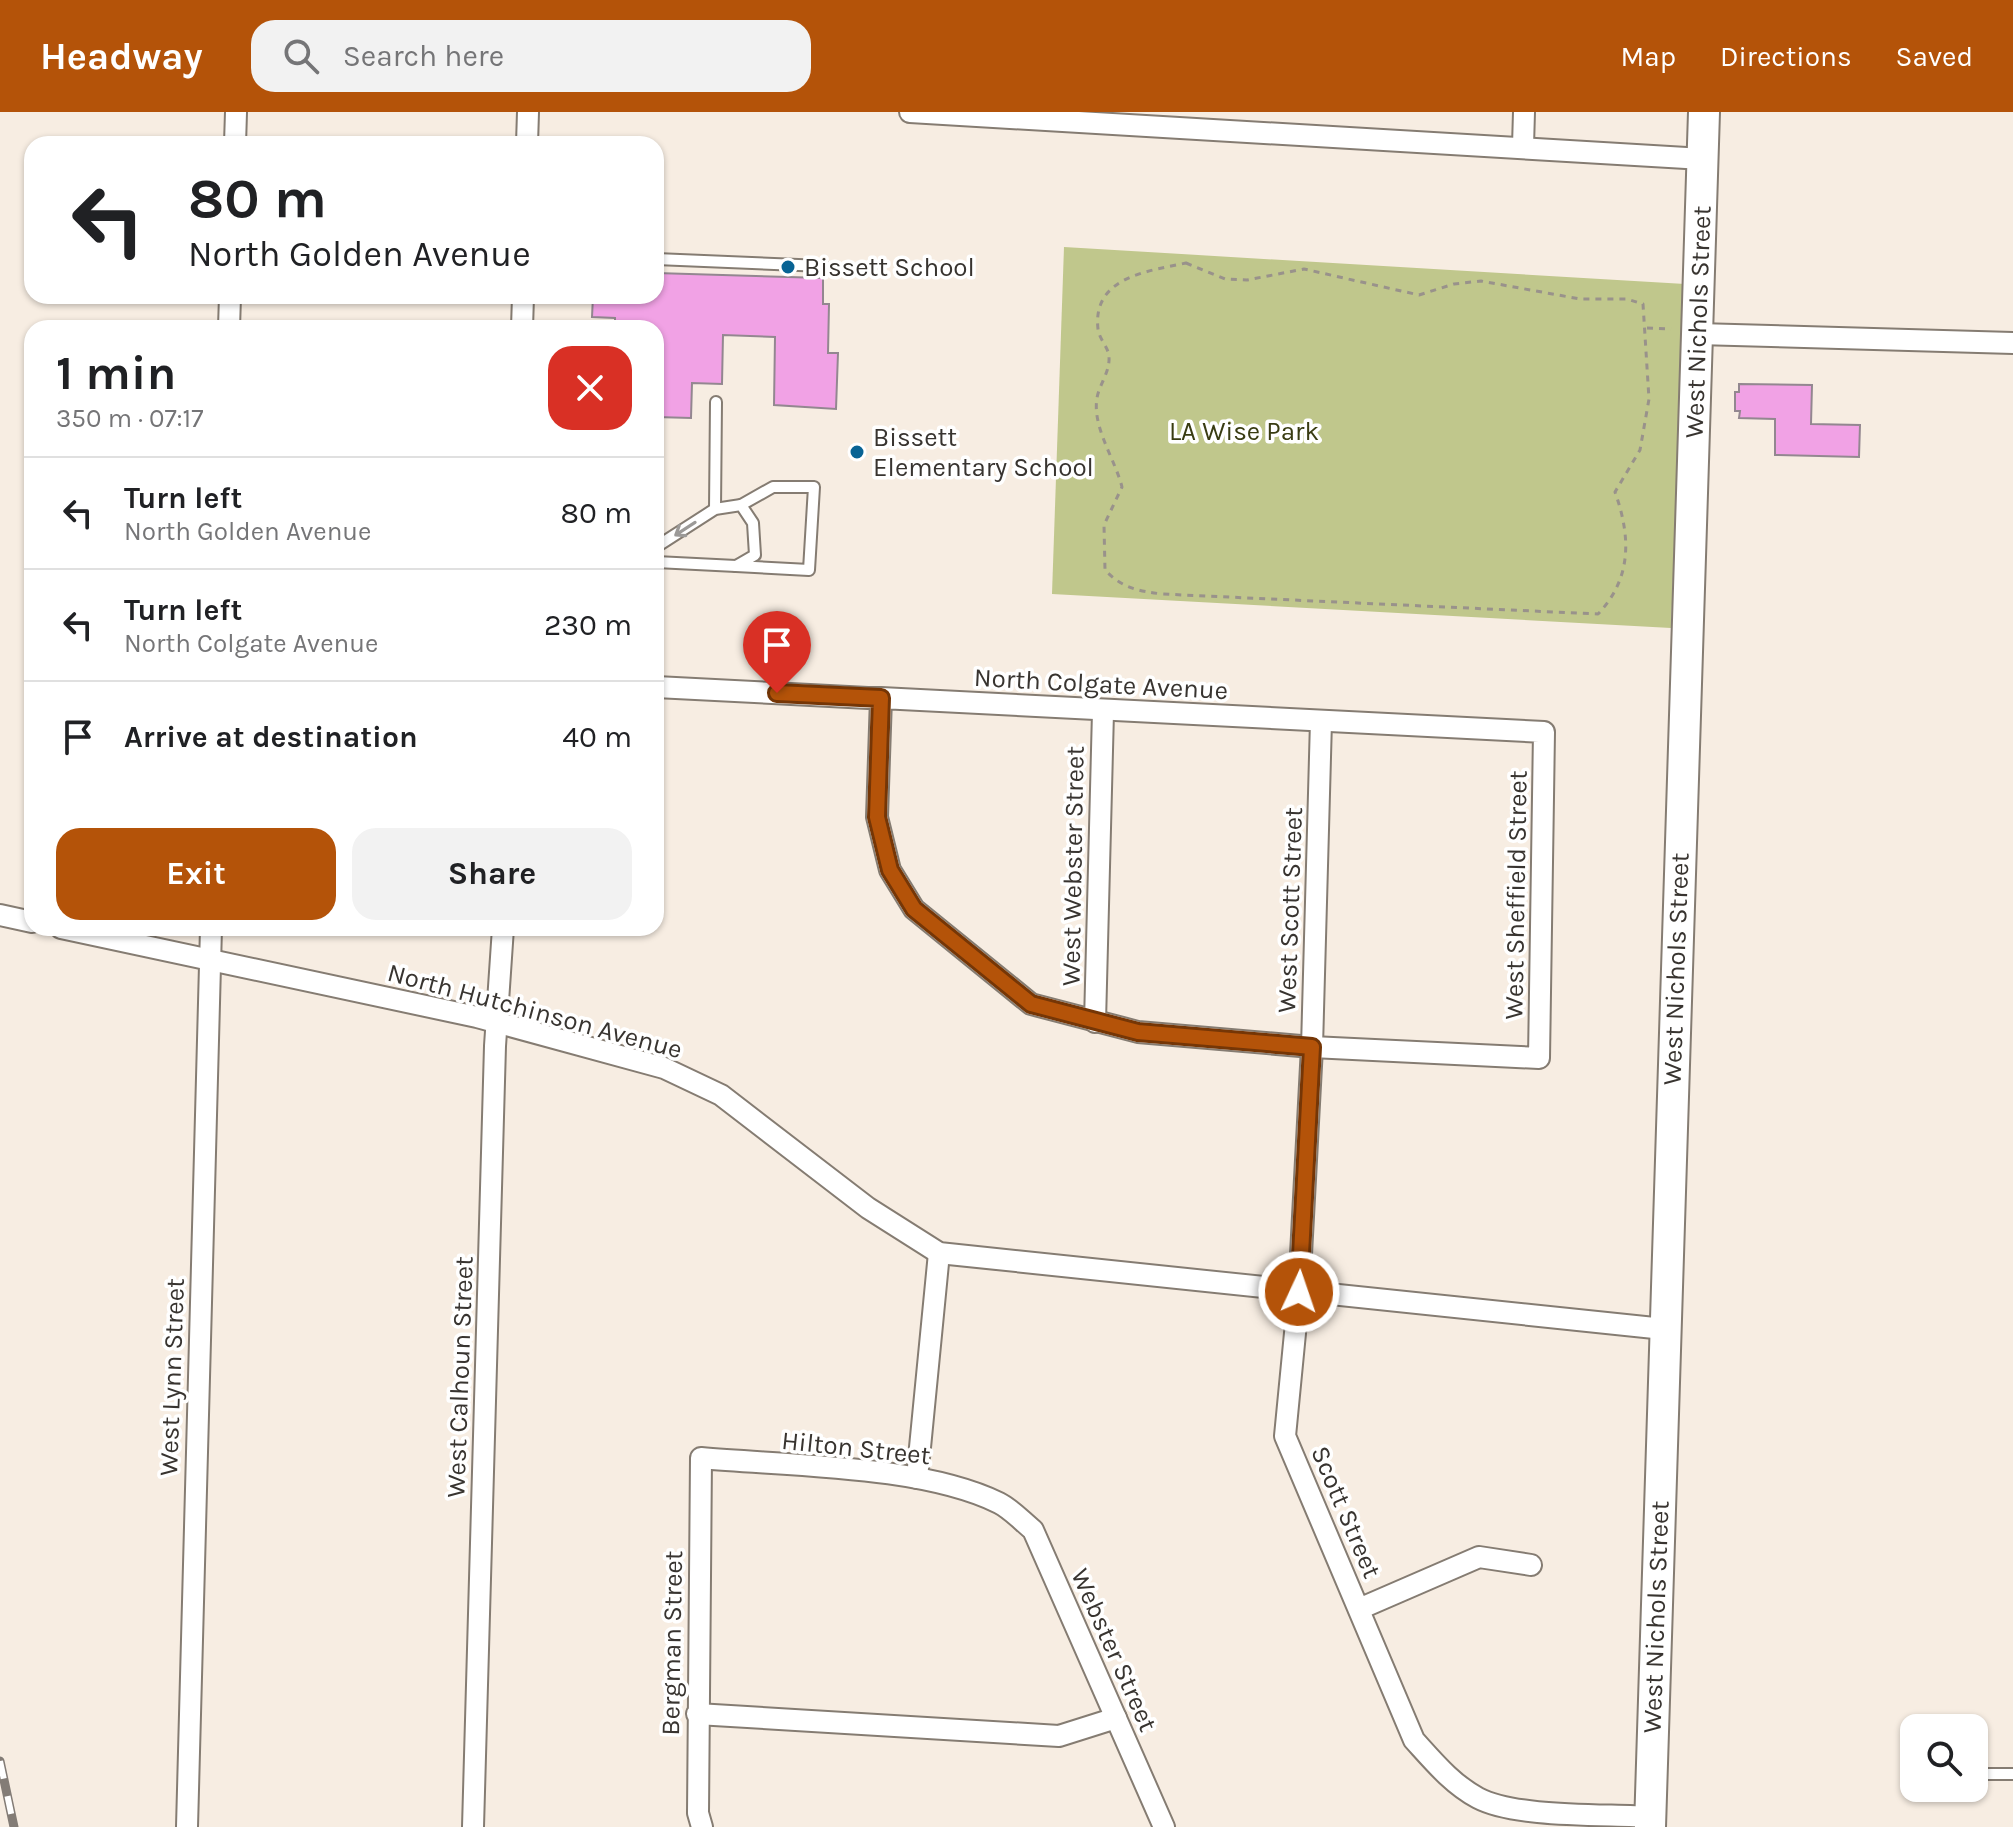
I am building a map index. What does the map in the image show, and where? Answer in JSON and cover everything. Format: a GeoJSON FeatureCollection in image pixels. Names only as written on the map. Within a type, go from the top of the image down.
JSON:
{"type":"FeatureCollection","features":[{"type":"Feature","properties":{"kind":"street"},"geometry":{"type":"LineString","coordinates":[[235,136],[236,112]]}},
{"type":"Feature","properties":{"kind":"street"},"geometry":{"type":"LineString","coordinates":[[527,136],[528,112]]}},
{"type":"Feature","properties":{"kind":"street"},"geometry":{"type":"LineString","coordinates":[[910,112],[1064,117],[1703,159]]}},
{"type":"Feature","properties":{"kind":"street"},"geometry":{"type":"LineString","coordinates":[[1523,146],[1524,112]]}},
{"type":"Feature","properties":{"kind":"street","name":"West Nichols Street"},"geometry":{"type":"LineString","coordinates":[[1650,1822],[1689,332],[1704,112]]}},
{"type":"Feature","properties":{"kind":"street"},"geometry":{"type":"LineString","coordinates":[[1689,332],[2013,343]]}},
{"type":"Feature","properties":{"kind":"street","name":"North Colgate Avenue"},"geometry":{"type":"LineString","coordinates":[[664,687],[1544,732]]}},
{"type":"Feature","properties":{"kind":"street"},"geometry":{"type":"LineString","coordinates":[[881,698],[877,817],[890,870],[914,909],[1031,1004],[1138,1032],[1312,1047]]}},
{"type":"Feature","properties":{"kind":"street","name":"West Webster Street"},"geometry":{"type":"LineString","coordinates":[[1095,1022],[1103,712]]}},
{"type":"Feature","properties":{"kind":"street","name":"West Scott Street"},"geometry":{"type":"LineString","coordinates":[[1299,1292],[1312,1047],[1321,721]]}},
{"type":"Feature","properties":{"kind":"street","name":"West Sheffield Street"},"geometry":{"type":"LineString","coordinates":[[1312,1047],[1539,1058],[1544,732]]}},
{"type":"Feature","properties":{"kind":"street"},"geometry":{"type":"LineString","coordinates":[[0,915],[24,920]]}},
{"type":"Feature","properties":{"kind":"street","name":"North Hutchinson Avenue"},"geometry":{"type":"LineString","coordinates":[[99,936],[497,1023],[664,1068],[703,1084],[738,1106],[876,1214],[939,1253],[1664,1329]]}},
{"type":"Feature","properties":{"kind":"street","name":"West Lynn Street"},"geometry":{"type":"LineString","coordinates":[[187,1827],[211,936]]}},
{"type":"Feature","properties":{"kind":"street","name":"West Calhoun Street"},"geometry":{"type":"LineString","coordinates":[[473,1827],[497,1023],[502,936]]}},
{"type":"Feature","properties":{"kind":"street"},"geometry":{"type":"LineString","coordinates":[[917,1478],[939,1253]]}},
{"type":"Feature","properties":{"kind":"street","name":"Scott Street"},"geometry":{"type":"LineString","coordinates":[[1299,1292],[1285,1436],[1414,1740],[1445,1775],[1481,1799],[1526,1810],[1650,1822]]}},
{"type":"Feature","properties":{"kind":"street","name":"Hilton Street"},"geometry":{"type":"LineString","coordinates":[[701,1458],[917,1478],[953,1485],[1002,1504]]}},
{"type":"Feature","properties":{"kind":"street","name":"Bergman Street"},"geometry":{"type":"LineString","coordinates":[[701,1458],[697,1714],[698,1813],[702,1827]]}},
{"type":"Feature","properties":{"kind":"street","name":"Webster Street"},"geometry":{"type":"LineString","coordinates":[[1002,1504],[1033,1530],[1164,1827]]}},
{"type":"Feature","properties":{"kind":"street","name":"Scott Street"},"geometry":{"type":"LineString","coordinates":[[1359,1609],[1479,1557],[1531,1565]]}},
{"type":"Feature","properties":{"kind":"street"},"geometry":{"type":"LineString","coordinates":[[697,1714],[1059,1736],[1116,1718]]}},
{"type":"Feature","properties":{"kind":"lane"},"geometry":{"type":"LineString","coordinates":[[664,259],[823,266]]}},
{"type":"Feature","properties":{"kind":"lane"},"geometry":{"type":"LineString","coordinates":[[715,509],[716,402]]}},
{"type":"Feature","properties":{"kind":"lane"},"geometry":{"type":"LineString","coordinates":[[664,542],[715,509],[741,505],[773,487],[814,487],[809,570],[664,562]]}},
{"type":"Feature","properties":{"kind":"lane"},"geometry":{"type":"LineString","coordinates":[[736,566],[755,555],[753,523],[741,505]]}},
{"type":"Feature","properties":{"kind":"lane"},"geometry":{"type":"LineString","coordinates":[[1988,1774],[2013,1774]]}},
{"type":"Feature","properties":{"kind":"path"},"geometry":{"type":"LineString","coordinates":[[1186,263],[1225,279],[1247,280],[1304,269],[1419,295],[1454,284],[1481,281],[1580,299],[1627,299],[1643,304],[1647,328],[1649,399],[1640,450],[1615,492],[1626,532],[1628,556],[1612,599],[1598,614],[1162,594],[1130,590],[1105,570],[1104,525],[1122,487],[1098,420],[1097,398],[1110,355],[1098,329],[1099,312],[1110,291],[1126,276],[1186,263]]}},
{"type":"Feature","properties":{"kind":"path"},"geometry":{"type":"LineString","coordinates":[[1647,328],[1689,332]]}},
{"type":"Feature","properties":{"kind":"green space","name":"LA Wise Park"},"geometry":{"type":"Polygon","coordinates":[[[1064,247],[1685,284],[1671,628],[1052,594],[1064,247]]]}},
{"type":"Feature","properties":{"kind":"building"},"geometry":{"type":"Polygon","coordinates":[[[664,273],[823,278],[823,304],[829,304],[828,353],[838,353],[836,409],[774,405],[775,337],[723,335],[722,384],[692,383],[691,418],[664,417],[664,320],[592,317],[593,304],[664,304],[664,273]]]}},
{"type":"Feature","properties":{"kind":"building"},"geometry":{"type":"Polygon","coordinates":[[[1739,384],[1812,385],[1811,424],[1860,425],[1859,457],[1775,455],[1775,419],[1739,418],[1740,411],[1735,411],[1735,392],[1739,392],[1739,384]]]}},
{"type":"Feature","properties":{"kind":"railway"},"geometry":{"type":"LineString","coordinates":[[0,1761],[14,1827]]}},
{"type":"Feature","properties":{"kind":"place","name":"Bissett School"},"geometry":{"type":"Point","coordinates":[788,267]}},
{"type":"Feature","properties":{"kind":"place","name":"Bissett Elementary School"},"geometry":{"type":"Point","coordinates":[857,452]}},
{"type":"Feature","properties":{"kind":"route"},"geometry":{"type":"LineString","coordinates":[[777,693],[881,698],[877,817],[890,870],[914,909],[1031,1004],[1138,1032],[1312,1047],[1299,1292]]}}]}
